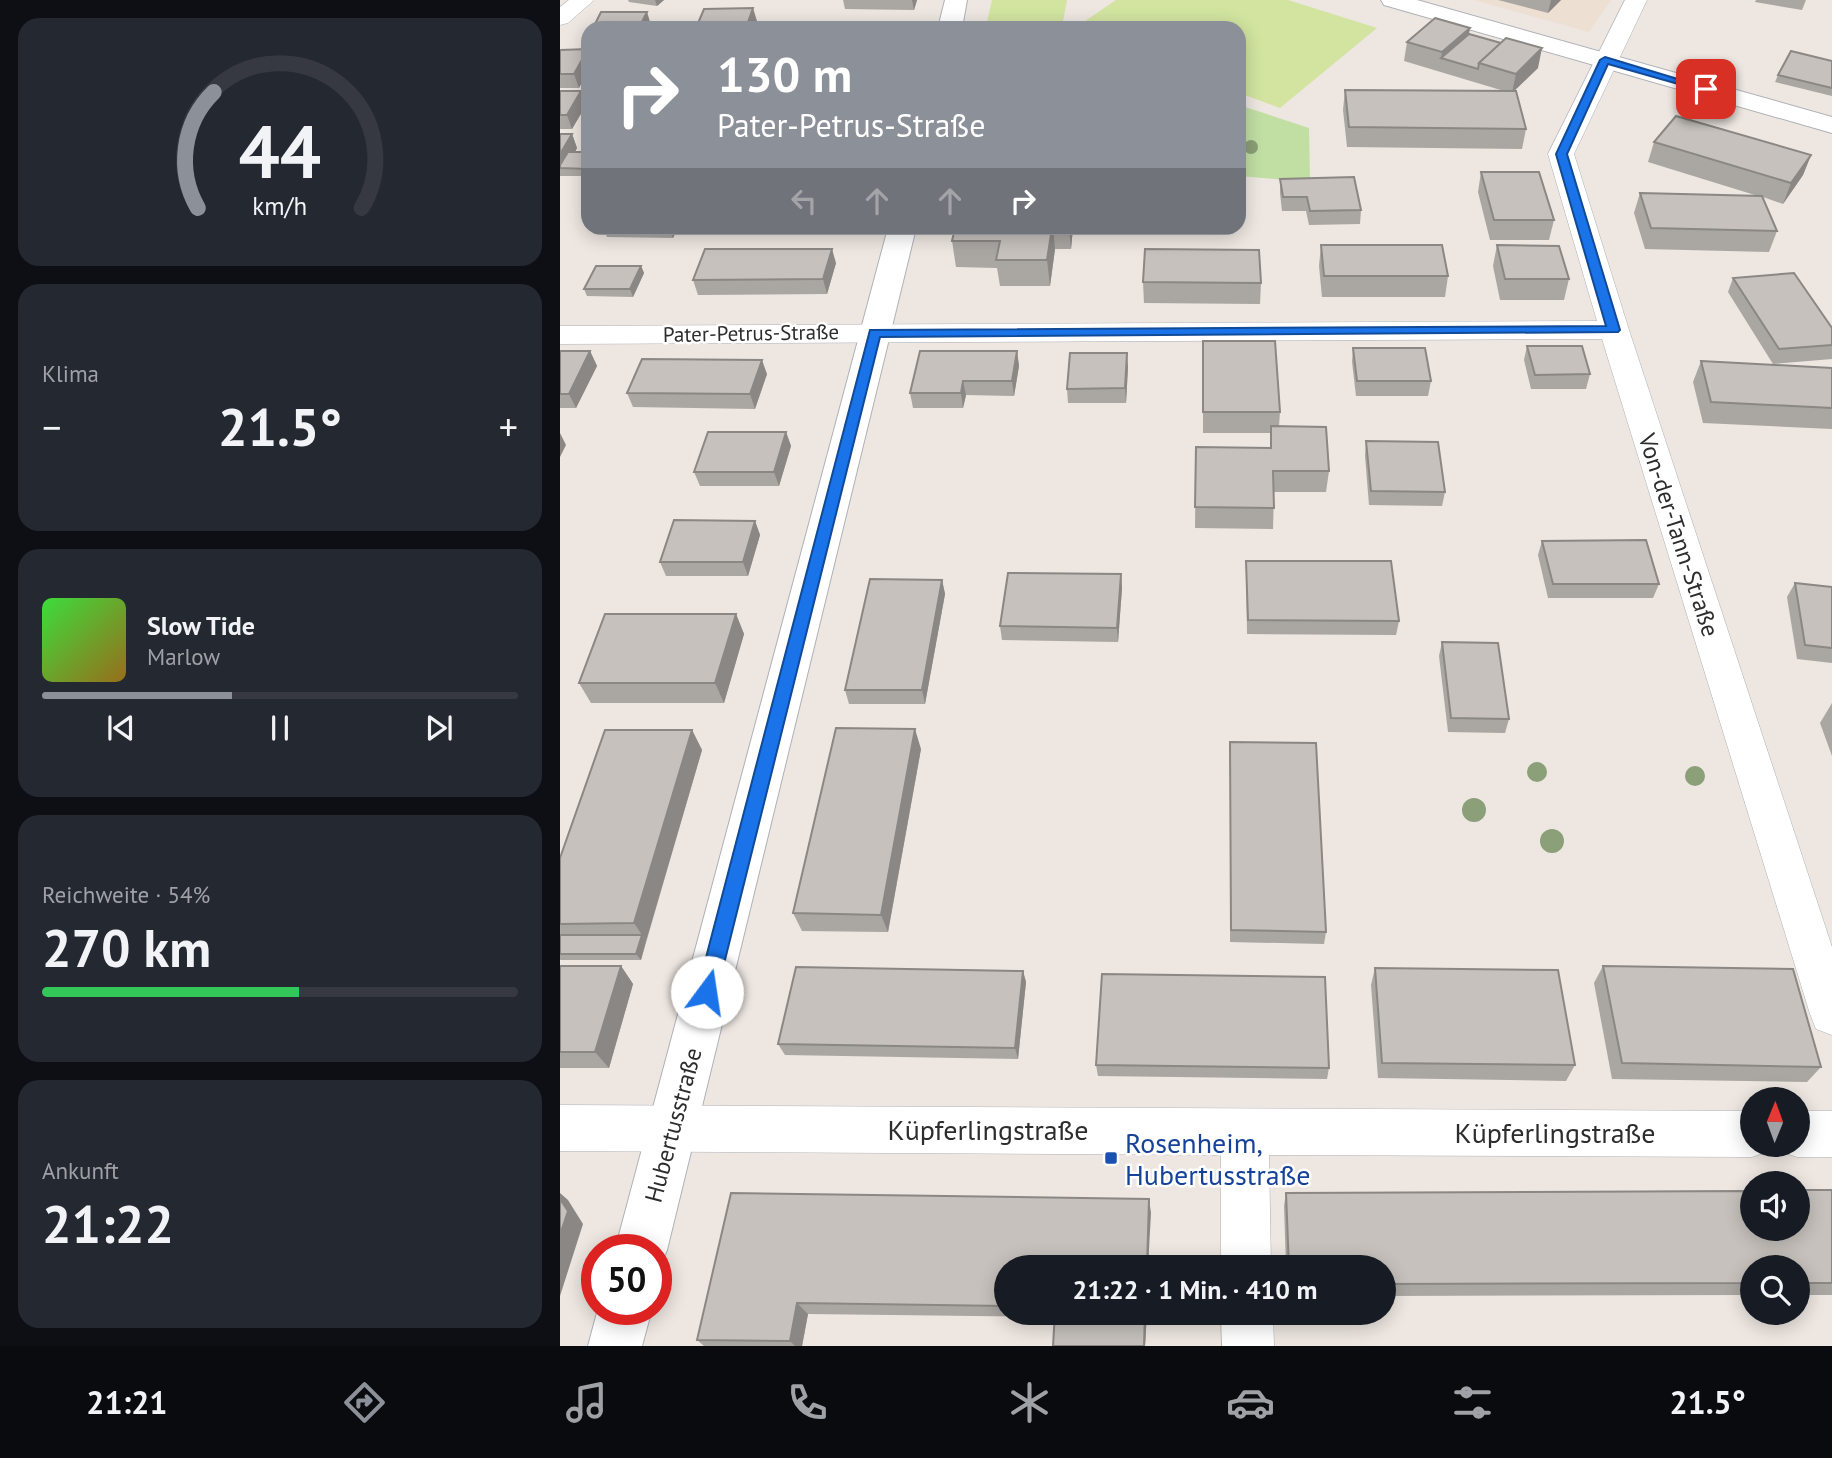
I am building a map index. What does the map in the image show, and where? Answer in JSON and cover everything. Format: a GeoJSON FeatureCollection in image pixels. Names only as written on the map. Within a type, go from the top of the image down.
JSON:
{"type":"FeatureCollection","features":[{"type":"Feature","properties":{"kind":"main road"},"geometry":{"type":"LineString","coordinates":[[952,21],[956,0]]}},
{"type":"Feature","properties":{"kind":"main road"},"geometry":{"type":"LineString","coordinates":[[1392,0],[1832,125]]}},
{"type":"Feature","properties":{"kind":"main road","name":"Hubertusstraße"},"geometry":{"type":"LineString","coordinates":[[645,1234],[900,235]]}},
{"type":"Feature","properties":{"kind":"main road"},"geometry":{"type":"LineString","coordinates":[[615,1346],[621,1325]]}},
{"type":"Feature","properties":{"kind":"street"},"geometry":{"type":"LineString","coordinates":[[560,18],[583,0]]}},
{"type":"Feature","properties":{"kind":"street","name":"Von-der-Tann-Straße"},"geometry":{"type":"LineString","coordinates":[[1636,0],[1561,154],[1614,330],[1832,1014]]}},
{"type":"Feature","properties":{"kind":"street","name":"Pater-Petrus-Straße"},"geometry":{"type":"LineString","coordinates":[[560,335],[1614,330]]}},
{"type":"Feature","properties":{"kind":"street","name":"Küpferlingstraße"},"geometry":{"type":"LineString","coordinates":[[560,1128],[1740,1133]]}},
{"type":"Feature","properties":{"kind":"street"},"geometry":{"type":"LineString","coordinates":[[1245,1130],[1246,1255]]}},
{"type":"Feature","properties":{"kind":"street"},"geometry":{"type":"LineString","coordinates":[[1810,1134],[1832,1134]]}},
{"type":"Feature","properties":{"kind":"street"},"geometry":{"type":"LineString","coordinates":[[1247,1325],[1248,1346]]}},
{"type":"Feature","properties":{"kind":"shaded area"},"geometry":{"type":"Polygon","coordinates":[[[1474,0],[1611,0],[1589,32],[1474,0]]]}},
{"type":"Feature","properties":{"kind":"green space"},"geometry":{"type":"Polygon","coordinates":[[[992,0],[1067,0],[1063,21],[987,21],[992,0]]]}},
{"type":"Feature","properties":{"kind":"green space"},"geometry":{"type":"Polygon","coordinates":[[[1116,0],[1288,0],[1377,28],[1280,108],[1246,96],[1246,21],[1085,21],[1116,0]]]}},
{"type":"Feature","properties":{"kind":"green space"},"geometry":{"type":"Polygon","coordinates":[[[1246,107],[1309,128],[1310,182],[1246,177],[1246,107]]]}},
{"type":"Feature","properties":{"kind":"building"},"geometry":{"type":"Polygon","coordinates":[[[753,8],[748,21],[699,21],[704,9],[753,8]]]}},
{"type":"Feature","properties":{"kind":"building"},"geometry":{"type":"Polygon","coordinates":[[[601,12],[647,12],[642,21],[596,21],[601,12]]]}},
{"type":"Feature","properties":{"kind":"building"},"geometry":{"type":"Polygon","coordinates":[[[1435,18],[1470,28],[1442,52],[1407,42],[1435,18]]]}},
{"type":"Feature","properties":{"kind":"building"},"geometry":{"type":"Polygon","coordinates":[[[1469,34],[1501,43],[1479,63],[1478,69],[1441,58],[1469,34]]]}},
{"type":"Feature","properties":{"kind":"building"},"geometry":{"type":"Polygon","coordinates":[[[1506,38],[1542,48],[1516,74],[1479,63],[1506,38]]]}},
{"type":"Feature","properties":{"kind":"building"},"geometry":{"type":"Polygon","coordinates":[[[581,49],[581,62],[574,74],[560,74],[560,50],[581,49]]]}},
{"type":"Feature","properties":{"kind":"building"},"geometry":{"type":"Polygon","coordinates":[[[1791,51],[1832,61],[1832,88],[1778,75],[1791,51]]]}},
{"type":"Feature","properties":{"kind":"building"},"geometry":{"type":"Polygon","coordinates":[[[1345,90],[1516,91],[1526,129],[1349,127],[1345,90]]]}},
{"type":"Feature","properties":{"kind":"building"},"geometry":{"type":"Polygon","coordinates":[[[560,91],[581,91],[567,115],[560,115],[560,91]]]}},
{"type":"Feature","properties":{"kind":"building"},"geometry":{"type":"Polygon","coordinates":[[[1676,116],[1811,155],[1791,183],[1654,142],[1676,116]]]}},
{"type":"Feature","properties":{"kind":"building"},"geometry":{"type":"Polygon","coordinates":[[[560,134],[572,134],[560,154],[560,134]]]}},
{"type":"Feature","properties":{"kind":"building"},"geometry":{"type":"Polygon","coordinates":[[[568,152],[581,152],[581,169],[560,168],[568,152]]]}},
{"type":"Feature","properties":{"kind":"building"},"geometry":{"type":"Polygon","coordinates":[[[1481,172],[1539,172],[1554,220],[1494,220],[1481,172]]]}},
{"type":"Feature","properties":{"kind":"building"},"geometry":{"type":"Polygon","coordinates":[[[1354,177],[1361,210],[1310,211],[1307,197],[1283,197],[1280,179],[1354,177]]]}},
{"type":"Feature","properties":{"kind":"building"},"geometry":{"type":"Polygon","coordinates":[[[1640,193],[1762,196],[1777,231],[1651,228],[1640,193]]]}},
{"type":"Feature","properties":{"kind":"building"},"geometry":{"type":"Polygon","coordinates":[[[953,235],[1051,235],[1047,260],[996,260],[1000,241],[952,241],[953,235]]]}},
{"type":"Feature","properties":{"kind":"building"},"geometry":{"type":"Polygon","coordinates":[[[1321,245],[1442,245],[1448,276],[1324,276],[1321,245]]]}},
{"type":"Feature","properties":{"kind":"building"},"geometry":{"type":"Polygon","coordinates":[[[1497,245],[1559,246],[1569,279],[1505,279],[1497,245]]]}},
{"type":"Feature","properties":{"kind":"building"},"geometry":{"type":"Polygon","coordinates":[[[705,249],[832,249],[823,279],[693,280],[705,249]]]}},
{"type":"Feature","properties":{"kind":"building"},"geometry":{"type":"Polygon","coordinates":[[[1145,249],[1259,250],[1261,283],[1143,282],[1145,249]]]}},
{"type":"Feature","properties":{"kind":"building"},"geometry":{"type":"Polygon","coordinates":[[[596,266],[641,266],[630,289],[584,289],[596,266]]]}},
{"type":"Feature","properties":{"kind":"building"},"geometry":{"type":"Polygon","coordinates":[[[1794,273],[1832,328],[1832,345],[1779,349],[1733,278],[1794,273]]]}},
{"type":"Feature","properties":{"kind":"building"},"geometry":{"type":"Polygon","coordinates":[[[1203,341],[1275,341],[1280,412],[1203,412],[1203,341]]]}},
{"type":"Feature","properties":{"kind":"building"},"geometry":{"type":"Polygon","coordinates":[[[1527,346],[1582,346],[1590,374],[1535,375],[1527,346]]]}},
{"type":"Feature","properties":{"kind":"building"},"geometry":{"type":"Polygon","coordinates":[[[1353,348],[1425,348],[1431,381],[1357,381],[1353,348]]]}},
{"type":"Feature","properties":{"kind":"building"},"geometry":{"type":"Polygon","coordinates":[[[560,351],[590,351],[569,394],[560,394],[560,351]]]}},
{"type":"Feature","properties":{"kind":"building"},"geometry":{"type":"Polygon","coordinates":[[[920,351],[1017,351],[1012,381],[963,381],[961,393],[910,393],[920,351]]]}},
{"type":"Feature","properties":{"kind":"building"},"geometry":{"type":"Polygon","coordinates":[[[1070,353],[1127,353],[1125,388],[1067,389],[1070,353]]]}},
{"type":"Feature","properties":{"kind":"building"},"geometry":{"type":"Polygon","coordinates":[[[642,359],[762,360],[750,394],[627,393],[642,359]]]}},
{"type":"Feature","properties":{"kind":"building"},"geometry":{"type":"Polygon","coordinates":[[[1701,361],[1832,368],[1832,408],[1711,402],[1701,361]]]}},
{"type":"Feature","properties":{"kind":"building"},"geometry":{"type":"Polygon","coordinates":[[[1271,426],[1326,427],[1329,471],[1273,471],[1274,508],[1195,507],[1196,447],[1271,448],[1271,426]]]}},
{"type":"Feature","properties":{"kind":"building"},"geometry":{"type":"Polygon","coordinates":[[[708,432],[786,432],[774,472],[694,472],[708,432]]]}},
{"type":"Feature","properties":{"kind":"building"},"geometry":{"type":"Polygon","coordinates":[[[1366,441],[1438,442],[1445,492],[1371,491],[1366,441]]]}},
{"type":"Feature","properties":{"kind":"building"},"geometry":{"type":"Polygon","coordinates":[[[674,520],[755,521],[743,562],[660,562],[674,520]]]}},
{"type":"Feature","properties":{"kind":"building"},"geometry":{"type":"Polygon","coordinates":[[[1646,540],[1659,584],[1553,584],[1542,541],[1646,540]]]}},
{"type":"Feature","properties":{"kind":"building"},"geometry":{"type":"Polygon","coordinates":[[[1246,561],[1391,561],[1399,621],[1248,620],[1246,561]]]}},
{"type":"Feature","properties":{"kind":"building"},"geometry":{"type":"Polygon","coordinates":[[[1008,573],[1121,574],[1117,628],[1000,626],[1008,573]]]}},
{"type":"Feature","properties":{"kind":"building"},"geometry":{"type":"Polygon","coordinates":[[[870,579],[942,580],[922,690],[845,690],[870,579]]]}},
{"type":"Feature","properties":{"kind":"building"},"geometry":{"type":"Polygon","coordinates":[[[1795,583],[1832,587],[1832,648],[1805,645],[1795,583]]]}},
{"type":"Feature","properties":{"kind":"building"},"geometry":{"type":"Polygon","coordinates":[[[605,614],[736,614],[715,683],[579,683],[605,614]]]}},
{"type":"Feature","properties":{"kind":"building"},"geometry":{"type":"Polygon","coordinates":[[[1442,642],[1498,643],[1509,719],[1451,718],[1442,642]]]}},
{"type":"Feature","properties":{"kind":"building"},"geometry":{"type":"Polygon","coordinates":[[[836,728],[915,729],[881,915],[793,913],[836,728]]]}},
{"type":"Feature","properties":{"kind":"building"},"geometry":{"type":"Polygon","coordinates":[[[605,730],[692,730],[634,923],[560,924],[560,858],[605,730]]]}},
{"type":"Feature","properties":{"kind":"building"},"geometry":{"type":"Polygon","coordinates":[[[1230,742],[1316,743],[1326,932],[1231,930],[1230,742]]]}},
{"type":"Feature","properties":{"kind":"building"},"geometry":{"type":"Polygon","coordinates":[[[560,935],[642,935],[636,954],[560,954],[560,935]]]}},
{"type":"Feature","properties":{"kind":"building"},"geometry":{"type":"Polygon","coordinates":[[[560,966],[621,966],[595,1052],[560,1052],[560,966]]]}},
{"type":"Feature","properties":{"kind":"building"},"geometry":{"type":"Polygon","coordinates":[[[1603,966],[1793,969],[1821,1067],[1622,1063],[1603,966]]]}},
{"type":"Feature","properties":{"kind":"building"},"geometry":{"type":"Polygon","coordinates":[[[796,967],[1023,971],[1015,1048],[778,1044],[796,967]]]}},
{"type":"Feature","properties":{"kind":"building"},"geometry":{"type":"Polygon","coordinates":[[[1375,968],[1558,970],[1575,1065],[1382,1063],[1375,968]]]}},
{"type":"Feature","properties":{"kind":"building"},"geometry":{"type":"Polygon","coordinates":[[[1102,974],[1325,977],[1329,1068],[1096,1065],[1102,974]]]}},
{"type":"Feature","properties":{"kind":"building"},"geometry":{"type":"Polygon","coordinates":[[[1810,1190],[1832,1190],[1832,1283],[1810,1283],[1810,1255],[1740,1255],[1740,1283],[1396,1284],[1396,1255],[1289,1255],[1286,1193],[1740,1191],[1740,1241],[1810,1241],[1810,1190]]]}},
{"type":"Feature","properties":{"kind":"building"},"geometry":{"type":"Polygon","coordinates":[[[731,1193],[1149,1199],[1147,1255],[994,1255],[994,1306],[797,1303],[790,1341],[697,1340],[731,1193]]]}},
{"type":"Feature","properties":{"kind":"building"},"geometry":{"type":"Polygon","coordinates":[[[560,1199],[568,1211],[560,1235],[560,1199]]]}},
{"type":"Feature","properties":{"kind":"building"},"geometry":{"type":"Polygon","coordinates":[[[1054,1325],[1145,1325],[1144,1346],[1053,1346],[1054,1325]]]}},
{"type":"Feature","properties":{"kind":"place","name":"Rosenheim, Hubertusstraße"},"geometry":{"type":"Point","coordinates":[1111,1158]}},
{"type":"Feature","properties":{"kind":"route"},"geometry":{"type":"LineString","coordinates":[[707,992],[875,333],[1614,330],[1561,154],[1605,60],[1706,89]]}}]}
